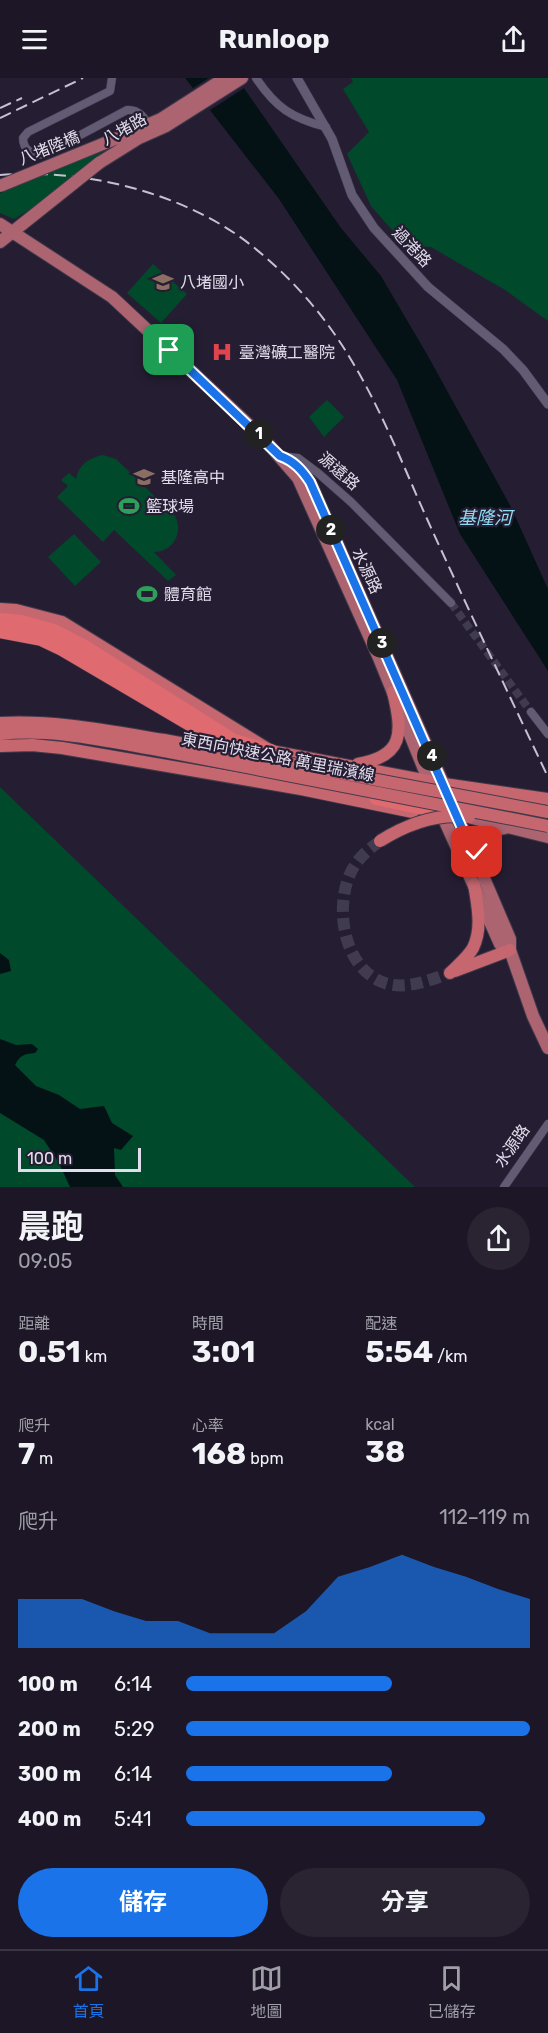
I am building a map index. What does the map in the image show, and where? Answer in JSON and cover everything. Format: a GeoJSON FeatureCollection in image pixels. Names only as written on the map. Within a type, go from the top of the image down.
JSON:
{"type":"FeatureCollection","features":[{"type":"Feature","properties":{"kind":"highway"},"geometry":{"type":"LineString","coordinates":[[0,609],[16,610],[62,622],[271,752]]}},
{"type":"Feature","properties":{"kind":"highway"},"geometry":{"type":"LineString","coordinates":[[0,620],[22,622],[54,631],[83,646],[234,741],[271,752],[428,781]]}},
{"type":"Feature","properties":{"kind":"highway"},"geometry":{"type":"LineString","coordinates":[[0,631],[41,639],[62,649],[217,741],[296,781],[441,812]]}},
{"type":"Feature","properties":{"kind":"highway"},"geometry":{"type":"LineString","coordinates":[[338,764],[374,761],[384,757],[392,750],[397,740],[398,729],[393,692]]}},
{"type":"Feature","properties":{"kind":"highway","name":"東西向快速公路 萬里瑞濱線"},"geometry":{"type":"LineString","coordinates":[[0,723],[67,725],[548,826]]}},
{"type":"Feature","properties":{"kind":"highway","name":"東西向快速公路 萬里瑞濱線"},"geometry":{"type":"LineString","coordinates":[[0,734],[52,734],[164,746],[548,812]]}},
{"type":"Feature","properties":{"kind":"highway"},"geometry":{"type":"LineString","coordinates":[[0,746],[32,745],[62,748],[301,789],[393,809],[420,813],[441,812]]}},
{"type":"Feature","properties":{"kind":"highway"},"geometry":{"type":"LineString","coordinates":[[444,784],[542,798]]}},
{"type":"Feature","properties":{"kind":"highway"},"geometry":{"type":"LineString","coordinates":[[380,841],[414,824],[448,816],[548,826]]}},
{"type":"Feature","properties":{"kind":"highway"},"geometry":{"type":"LineString","coordinates":[[474,884],[478,922],[476,940],[468,956],[450,973],[510,950]]}},
{"type":"Feature","properties":{"kind":"main road"},"geometry":{"type":"LineString","coordinates":[[163,122],[225,78]]}},
{"type":"Feature","properties":{"kind":"main road"},"geometry":{"type":"LineString","coordinates":[[163,122],[242,78]]}},
{"type":"Feature","properties":{"kind":"main road","name":"八堵路"},"geometry":{"type":"LineString","coordinates":[[110,141],[163,122]]}},
{"type":"Feature","properties":{"kind":"main road","name":"八堵路"},"geometry":{"type":"LineString","coordinates":[[99,163],[150,128]]}},
{"type":"Feature","properties":{"kind":"main road","name":"八堵陸橋"},"geometry":{"type":"LineString","coordinates":[[0,186],[110,141]]}},
{"type":"Feature","properties":{"kind":"main road","name":"八堵陸橋"},"geometry":{"type":"LineString","coordinates":[[13,231],[99,163]]}},
{"type":"Feature","properties":{"kind":"main road","name":"源遠路"},"geometry":{"type":"LineString","coordinates":[[0,224],[112,297],[280,456]]}},
{"type":"Feature","properties":{"kind":"main road"},"geometry":{"type":"LineString","coordinates":[[0,242],[13,231]]}},
{"type":"Feature","properties":{"kind":"main road","name":"水源路"},"geometry":{"type":"LineString","coordinates":[[280,456],[285,465],[298,478],[393,692],[441,812],[500,944],[510,950]]}},
{"type":"Feature","properties":{"kind":"main road","name":"水源路"},"geometry":{"type":"LineString","coordinates":[[280,456],[290,459],[310,482],[510,939],[510,950],[533,1016],[548,1048]]}},
{"type":"Feature","properties":{"kind":"main road"},"geometry":{"type":"LineString","coordinates":[[428,781],[444,784],[548,826]]}},
{"type":"Feature","properties":{"kind":"main road"},"geometry":{"type":"LineString","coordinates":[[441,812],[548,837]]}},
{"type":"Feature","properties":{"kind":"main road"},"geometry":{"type":"LineString","coordinates":[[479,867],[477,852],[487,834],[499,829],[518,830]]}},
{"type":"Feature","properties":{"kind":"street"},"geometry":{"type":"LineString","coordinates":[[112,78],[110,91],[28,132],[23,138],[26,150],[37,155],[45,154],[127,110],[137,111],[150,128]]}},
{"type":"Feature","properties":{"kind":"street"},"geometry":{"type":"LineString","coordinates":[[256,78],[272,100],[286,112],[303,121],[326,127]]}},
{"type":"Feature","properties":{"kind":"street","name":"過港路"},"geometry":{"type":"LineString","coordinates":[[297,78],[326,127],[352,195],[374,228],[428,287],[503,349],[523,370],[548,404]]}},
{"type":"Feature","properties":{"kind":"street","name":"源遠路"},"geometry":{"type":"LineString","coordinates":[[280,456],[298,458],[318,473],[359,510],[451,603]]}},
{"type":"Feature","properties":{"kind":"street"},"geometry":{"type":"LineString","coordinates":[[531,712],[548,734]]}},
{"type":"Feature","properties":{"kind":"street","name":"水源路"},"geometry":{"type":"LineString","coordinates":[[504,1187],[548,1124]]}},
{"type":"Feature","properties":{"kind":"green space"},"geometry":{"type":"Polygon","coordinates":[[[351,78],[548,78],[548,321],[505,290],[431,247],[406,246],[371,206],[347,154],[369,132],[343,89],[353,82],[351,78]]]}},
{"type":"Feature","properties":{"kind":"green space"},"geometry":{"type":"Polygon","coordinates":[[[111,145],[36,206],[14,219],[0,213],[0,193],[111,145]]]}},
{"type":"Feature","properties":{"kind":"green space"},"geometry":{"type":"Polygon","coordinates":[[[153,264],[187,294],[161,323],[127,293],[153,264]]]}},
{"type":"Feature","properties":{"kind":"green space"},"geometry":{"type":"Polygon","coordinates":[[[327,400],[344,417],[324,437],[309,417],[327,400]]]}},
{"type":"Feature","properties":{"kind":"green space"},"geometry":{"type":"Polygon","coordinates":[[[103,455],[116,459],[175,516],[178,528],[175,540],[167,549],[154,552],[176,575],[168,581],[114,530],[103,542],[57,497],[68,486],[61,480],[69,473],[76,479],[85,462],[103,455]]]}},
{"type":"Feature","properties":{"kind":"green space"},"geometry":{"type":"Polygon","coordinates":[[[74,534],[101,562],[75,586],[48,557],[74,534]]]}},
{"type":"Feature","properties":{"kind":"green space"},"geometry":{"type":"Polygon","coordinates":[[[0,787],[415,1187],[0,1187],[0,787]]]}},
{"type":"Feature","properties":{"kind":"water","name":"基隆河"},"geometry":{"type":"Polygon","coordinates":[[[185,78],[237,78],[341,228],[381,276],[511,507],[548,589],[548,671],[460,534],[397,380],[279,199],[185,78]]]}},
{"type":"Feature","properties":{"kind":"water"},"geometry":{"type":"Polygon","coordinates":[[[0,953],[9,960],[11,971],[0,974],[0,953]]]}},
{"type":"Feature","properties":{"kind":"water"},"geometry":{"type":"Polygon","coordinates":[[[0,1039],[16,1045],[32,1044],[38,1049],[35,1053],[21,1057],[15,1065],[36,1086],[59,1095],[80,1109],[104,1106],[112,1123],[133,1136],[121,1150],[114,1148],[115,1175],[123,1187],[70,1187],[59,1163],[44,1140],[0,1113],[0,1039]]]}},
{"type":"Feature","properties":{"kind":"pier"},"geometry":{"type":"Polygon","coordinates":[[[209,78],[241,78],[246,87],[207,112],[190,90],[209,78]]]}},
{"type":"Feature","properties":{"kind":"tunnel"},"geometry":{"type":"LineString","coordinates":[[451,603],[531,712]]}},
{"type":"Feature","properties":{"kind":"tunnel"},"geometry":{"type":"LineString","coordinates":[[380,841],[358,861],[346,885],[343,919],[352,952],[361,966],[373,977],[388,984],[411,985],[450,973]]}},
{"type":"Feature","properties":{"kind":"railway"},"geometry":{"type":"LineString","coordinates":[[0,118],[83,78]]}},
{"type":"Feature","properties":{"kind":"railway"},"geometry":{"type":"LineString","coordinates":[[0,108],[22,98]]}},
{"type":"Feature","properties":{"kind":"railway"},"geometry":{"type":"LineString","coordinates":[[0,175],[32,174],[99,180],[165,198],[226,227],[252,246],[306,298],[340,342],[373,400],[548,777]]}},
{"type":"Feature","properties":{"kind":"place","name":"八堵國小"},"geometry":{"type":"Point","coordinates":[163,282]}},
{"type":"Feature","properties":{"kind":"place","name":"臺灣礦工醫院"},"geometry":{"type":"Point","coordinates":[222,352]}},
{"type":"Feature","properties":{"kind":"place","name":"基隆高中"},"geometry":{"type":"Point","coordinates":[144,477]}},
{"type":"Feature","properties":{"kind":"place","name":"籃球場"},"geometry":{"type":"Point","coordinates":[129,506]}},
{"type":"Feature","properties":{"kind":"place","name":"體育館"},"geometry":{"type":"Point","coordinates":[147,594]}},
{"type":"Feature","properties":{"kind":"route"},"geometry":{"type":"LineString","coordinates":[[169,350],[280,456],[290,459],[298,466],[310,482],[479,867],[477,852]]}}]}
